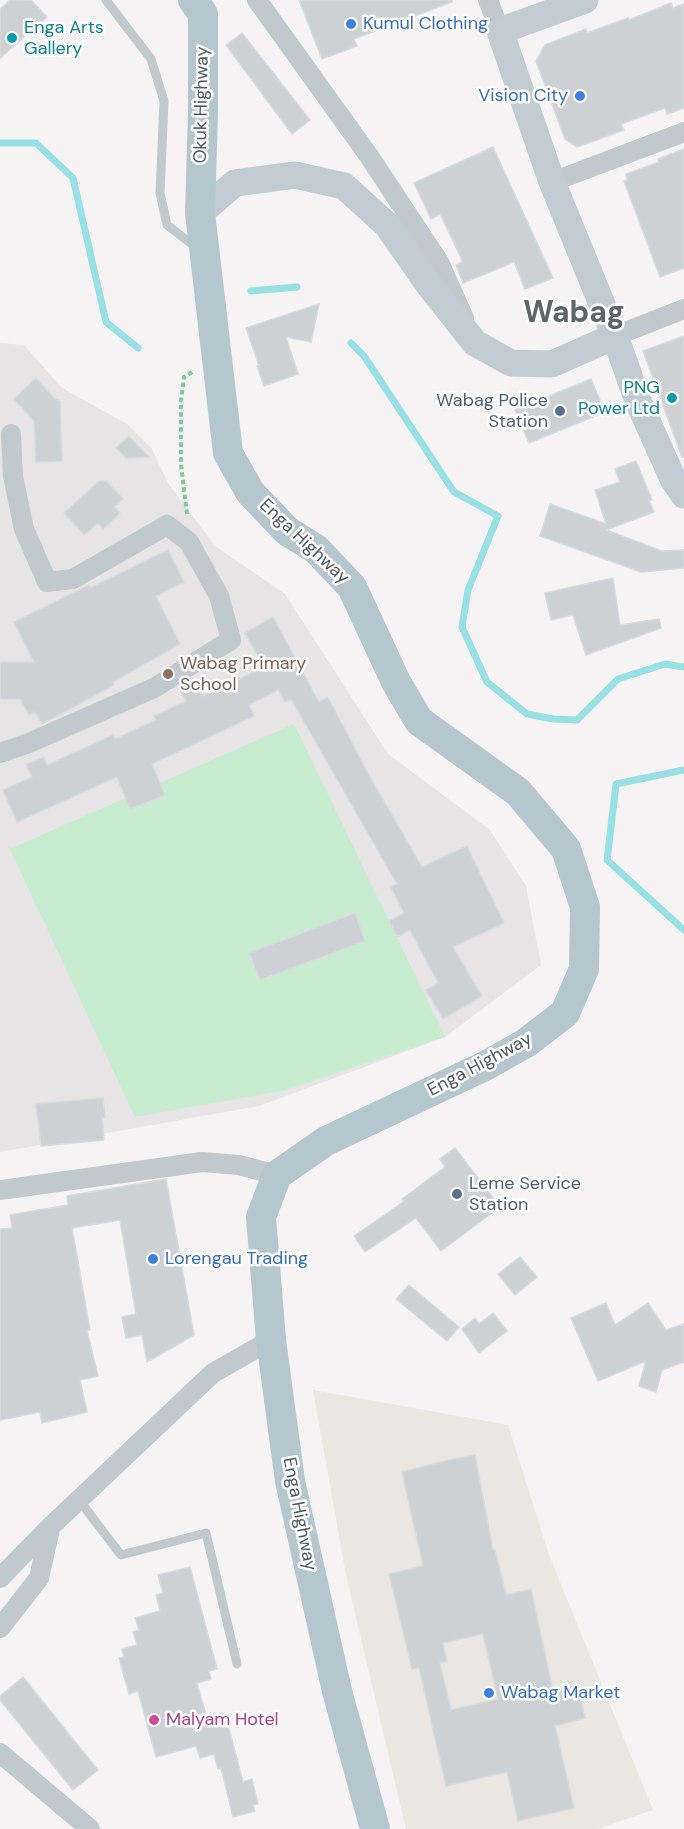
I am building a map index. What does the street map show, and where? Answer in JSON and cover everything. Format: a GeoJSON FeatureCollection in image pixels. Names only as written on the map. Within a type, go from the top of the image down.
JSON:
{"type":"FeatureCollection","features":[{"type":"Feature","properties":{"kind":"main road","name":"Okuk Highway"},"geometry":{"type":"LineString","coordinates":[[193,0],[203,14],[200,213]]}},
{"type":"Feature","properties":{"kind":"main road","name":"Enga Highway"},"geometry":{"type":"LineString","coordinates":[[200,213],[228,453],[250,492],[287,531],[316,549],[352,587],[396,682],[419,722],[518,792],[566,849],[585,907],[584,969],[565,1013],[526,1043],[485,1066],[326,1141],[277,1175],[261,1217],[271,1340],[290,1481],[337,1691],[375,1829]]}},
{"type":"Feature","properties":{"kind":"street"},"geometry":{"type":"LineString","coordinates":[[257,0],[369,156],[439,262],[475,343]]}},
{"type":"Feature","properties":{"kind":"street"},"geometry":{"type":"LineString","coordinates":[[488,0],[552,182],[615,336],[638,401],[680,483]]}},
{"type":"Feature","properties":{"kind":"street"},"geometry":{"type":"LineString","coordinates":[[500,31],[585,0]]}},
{"type":"Feature","properties":{"kind":"street"},"geometry":{"type":"LineString","coordinates":[[552,182],[684,132]]}},
{"type":"Feature","properties":{"kind":"street"},"geometry":{"type":"LineString","coordinates":[[200,213],[235,183],[295,176],[344,186],[387,225],[429,285],[475,343],[511,363],[552,364],[684,309]]}},
{"type":"Feature","properties":{"kind":"street"},"geometry":{"type":"LineString","coordinates":[[0,753],[29,743],[154,688],[231,640],[219,596],[189,542],[166,525],[73,579],[47,582],[24,529],[13,476],[11,434]]}},
{"type":"Feature","properties":{"kind":"street"},"geometry":{"type":"LineString","coordinates":[[0,1190],[202,1162],[239,1165],[277,1175]]}},
{"type":"Feature","properties":{"kind":"street"},"geometry":{"type":"LineString","coordinates":[[4,1566],[50,1527],[213,1373],[271,1340]]}},
{"type":"Feature","properties":{"kind":"street"},"geometry":{"type":"LineString","coordinates":[[0,1628],[39,1578],[50,1527]]}},
{"type":"Feature","properties":{"kind":"street"},"geometry":{"type":"LineString","coordinates":[[0,1753],[90,1829]]}},
{"type":"Feature","properties":{"kind":"lane"},"geometry":{"type":"LineString","coordinates":[[106,0],[151,59],[164,101],[160,192],[167,225],[206,255]]}},
{"type":"Feature","properties":{"kind":"lane"},"geometry":{"type":"LineString","coordinates":[[79,1500],[121,1555],[206,1533],[237,1664]]}},
{"type":"Feature","properties":{"kind":"path"},"geometry":{"type":"LineString","coordinates":[[189,542],[181,465],[184,377],[196,370],[218,366]]}},
{"type":"Feature","properties":{"kind":"shaded area","name":"Wabag Primary School"},"geometry":{"type":"Polygon","coordinates":[[[0,343],[24,345],[62,388],[127,424],[152,449],[168,483],[215,546],[285,594],[388,754],[490,830],[526,886],[541,965],[445,1037],[259,1106],[0,1152],[0,343]]]}},
{"type":"Feature","properties":{"kind":"shaded area","name":"Wabag Market"},"geometry":{"type":"Polygon","coordinates":[[[313,1390],[508,1425],[549,1555],[653,1810],[597,1829],[406,1829],[346,1575],[313,1390]]]}},
{"type":"Feature","properties":{"kind":"green space"},"geometry":{"type":"Polygon","coordinates":[[[294,724],[445,1037],[286,1090],[135,1117],[10,849],[294,724]]]}},
{"type":"Feature","properties":{"kind":"building","name":"Enga Arts Gallery"},"geometry":{"type":"Polygon","coordinates":[[[10,0],[31,0],[47,17],[0,58],[0,9],[10,0]]]}},
{"type":"Feature","properties":{"kind":"building","name":"Kumul Clothing"},"geometry":{"type":"Polygon","coordinates":[[[299,0],[452,0],[452,2],[354,39],[357,46],[322,59],[299,0]]]}},
{"type":"Feature","properties":{"kind":"building"},"geometry":{"type":"Polygon","coordinates":[[[671,3],[673,8],[684,4],[684,108],[667,114],[665,108],[621,124],[624,130],[577,147],[565,139],[536,61],[545,45],[586,29],[587,33],[628,18],[629,20],[671,3]]]}},
{"type":"Feature","properties":{"kind":"building"},"geometry":{"type":"Polygon","coordinates":[[[242,33],[310,120],[292,134],[226,45],[242,33]]]}},
{"type":"Feature","properties":{"kind":"building"},"geometry":{"type":"Polygon","coordinates":[[[493,147],[553,278],[525,289],[514,262],[463,283],[456,265],[463,262],[440,214],[431,219],[414,183],[493,147]]]}},
{"type":"Feature","properties":{"kind":"building"},"geometry":{"type":"Polygon","coordinates":[[[684,149],[684,268],[660,277],[624,181],[627,180],[626,174],[659,162],[658,159],[684,149]]]}},
{"type":"Feature","properties":{"kind":"building"},"geometry":{"type":"Polygon","coordinates":[[[319,304],[311,342],[286,337],[298,374],[264,386],[246,328],[319,304]]]}},
{"type":"Feature","properties":{"kind":"building","name":"PNG Power Ltd"},"geometry":{"type":"Polygon","coordinates":[[[684,336],[684,457],[682,457],[643,351],[684,336]]]}},
{"type":"Feature","properties":{"kind":"building"},"geometry":{"type":"Polygon","coordinates":[[[36,378],[55,399],[60,401],[62,461],[36,462],[34,421],[14,399],[36,378]]]}},
{"type":"Feature","properties":{"kind":"building","name":"Wabag Police Station"},"geometry":{"type":"Polygon","coordinates":[[[591,379],[605,412],[529,443],[515,410],[591,379]]]}},
{"type":"Feature","properties":{"kind":"building"},"geometry":{"type":"Polygon","coordinates":[[[129,436],[149,457],[126,458],[116,448],[129,436]]]}},
{"type":"Feature","properties":{"kind":"building"},"geometry":{"type":"Polygon","coordinates":[[[636,461],[652,500],[649,500],[654,512],[606,530],[662,551],[684,550],[684,568],[641,572],[540,536],[550,504],[606,524],[595,490],[620,482],[615,469],[636,461]]]}},
{"type":"Feature","properties":{"kind":"building"},"geometry":{"type":"Polygon","coordinates":[[[99,481],[106,481],[123,499],[114,507],[120,513],[103,529],[98,523],[84,535],[64,513],[99,481]]]}},
{"type":"Feature","properties":{"kind":"building"},"geometry":{"type":"Polygon","coordinates":[[[168,550],[184,582],[156,596],[180,644],[113,682],[114,685],[42,724],[35,712],[29,715],[20,699],[0,699],[0,662],[34,662],[14,622],[168,550]]]}},
{"type":"Feature","properties":{"kind":"building"},"geometry":{"type":"Polygon","coordinates":[[[613,578],[620,625],[659,619],[661,628],[586,655],[573,615],[551,620],[545,593],[613,578]]]}},
{"type":"Feature","properties":{"kind":"building"},"geometry":{"type":"Polygon","coordinates":[[[273,617],[319,702],[328,697],[365,768],[422,867],[467,846],[504,923],[453,947],[482,996],[443,1019],[426,990],[438,983],[410,930],[397,937],[389,921],[404,913],[391,887],[397,884],[291,699],[285,702],[278,690],[249,705],[254,716],[152,764],[165,795],[130,809],[117,777],[17,822],[3,790],[32,777],[26,764],[44,757],[47,765],[113,735],[115,739],[156,720],[154,716],[186,701],[180,691],[196,683],[202,696],[264,667],[245,633],[273,617]]]}},
{"type":"Feature","properties":{"kind":"building"},"geometry":{"type":"Polygon","coordinates":[[[355,913],[365,941],[260,980],[249,953],[355,913]]]}},
{"type":"Feature","properties":{"kind":"building"},"geometry":{"type":"Polygon","coordinates":[[[103,1098],[104,1140],[41,1146],[36,1104],[103,1098]]]}},
{"type":"Feature","properties":{"kind":"building"},"geometry":{"type":"Polygon","coordinates":[[[455,1148],[500,1207],[441,1251],[416,1218],[365,1252],[354,1236],[404,1201],[402,1199],[445,1167],[440,1159],[455,1148]]]}},
{"type":"Feature","properties":{"kind":"building"},"geometry":{"type":"Polygon","coordinates":[[[166,1179],[194,1335],[147,1362],[142,1335],[126,1338],[122,1317],[136,1314],[120,1220],[72,1228],[90,1330],[87,1330],[98,1376],[80,1380],[87,1412],[42,1423],[40,1412],[0,1420],[0,1229],[12,1228],[10,1215],[68,1205],[67,1196],[166,1179]]]}},
{"type":"Feature","properties":{"kind":"building"},"geometry":{"type":"Polygon","coordinates":[[[520,1257],[537,1277],[515,1295],[498,1274],[520,1257]]]}},
{"type":"Feature","properties":{"kind":"building"},"geometry":{"type":"Polygon","coordinates":[[[409,1285],[459,1327],[447,1341],[396,1299],[409,1285]]]}},
{"type":"Feature","properties":{"kind":"building"},"geometry":{"type":"Polygon","coordinates":[[[606,1303],[615,1325],[648,1303],[666,1330],[684,1324],[684,1362],[662,1370],[656,1392],[639,1386],[646,1361],[598,1381],[571,1318],[606,1303]]]}},
{"type":"Feature","properties":{"kind":"building"},"geometry":{"type":"Polygon","coordinates":[[[493,1313],[507,1331],[479,1353],[462,1329],[475,1318],[479,1324],[493,1313]]]}},
{"type":"Feature","properties":{"kind":"building"},"geometry":{"type":"Polygon","coordinates":[[[475,1455],[493,1550],[495,1550],[506,1595],[531,1589],[553,1691],[577,1685],[585,1718],[555,1726],[574,1808],[518,1821],[507,1772],[446,1786],[419,1668],[412,1669],[389,1574],[423,1566],[402,1472],[475,1455]],[[483,1634],[443,1643],[447,1661],[440,1663],[451,1710],[498,1699],[483,1634]]]}},
{"type":"Feature","properties":{"kind":"building"},"geometry":{"type":"Polygon","coordinates":[[[190,1567],[217,1669],[209,1671],[211,1679],[197,1683],[207,1718],[225,1713],[243,1782],[252,1779],[258,1804],[253,1805],[255,1811],[233,1817],[221,1768],[218,1769],[214,1754],[200,1758],[196,1746],[156,1757],[138,1691],[129,1694],[119,1658],[124,1657],[122,1649],[137,1645],[133,1632],[139,1630],[135,1618],[160,1611],[156,1595],[163,1593],[158,1575],[190,1567]]]}},
{"type":"Feature","properties":{"kind":"building"},"geometry":{"type":"Polygon","coordinates":[[[23,1677],[98,1770],[73,1790],[0,1700],[0,1696],[23,1677]]]}},
{"type":"Feature","properties":{"kind":"waterway"},"geometry":{"type":"LineString","coordinates":[[0,143],[36,143],[73,178],[106,322],[138,348]]}},
{"type":"Feature","properties":{"kind":"waterway"},"geometry":{"type":"LineString","coordinates":[[251,291],[297,287]]}},
{"type":"Feature","properties":{"kind":"waterway"},"geometry":{"type":"LineString","coordinates":[[351,343],[364,356],[454,492],[498,516],[468,590],[462,627],[487,682],[527,714],[553,719],[577,720],[618,679],[665,664],[684,667]]}},
{"type":"Feature","properties":{"kind":"waterway"},"geometry":{"type":"LineString","coordinates":[[684,770],[616,784],[607,860],[684,930]]}},
{"type":"Feature","properties":{"kind":"place","name":"Kumul Clothing"},"geometry":{"type":"Point","coordinates":[351,24]}},
{"type":"Feature","properties":{"kind":"place","name":"Enga Arts Gallery"},"geometry":{"type":"Point","coordinates":[12,38]}},
{"type":"Feature","properties":{"kind":"place","name":"Vision City"},"geometry":{"type":"Point","coordinates":[580,96]}},
{"type":"Feature","properties":{"kind":"place","name":"PNG Power Ltd"},"geometry":{"type":"Point","coordinates":[672,398]}},
{"type":"Feature","properties":{"kind":"place","name":"Wabag Police Station"},"geometry":{"type":"Point","coordinates":[560,411]}},
{"type":"Feature","properties":{"kind":"place","name":"Wabag Primary School"},"geometry":{"type":"Point","coordinates":[168,674]}},
{"type":"Feature","properties":{"kind":"place","name":"Leme Service Station"},"geometry":{"type":"Point","coordinates":[457,1194]}},
{"type":"Feature","properties":{"kind":"place","name":"Lorengau Trading"},"geometry":{"type":"Point","coordinates":[153,1259]}},
{"type":"Feature","properties":{"kind":"place","name":"Wabag Market"},"geometry":{"type":"Point","coordinates":[489,1693]}},
{"type":"Feature","properties":{"kind":"place","name":"Malyam Hotel"},"geometry":{"type":"Point","coordinates":[154,1720]}},
{"type":"Feature","properties":{"kind":"district","name":"Wabag"},"geometry":{"type":"Point","coordinates":[574,314]}}]}
